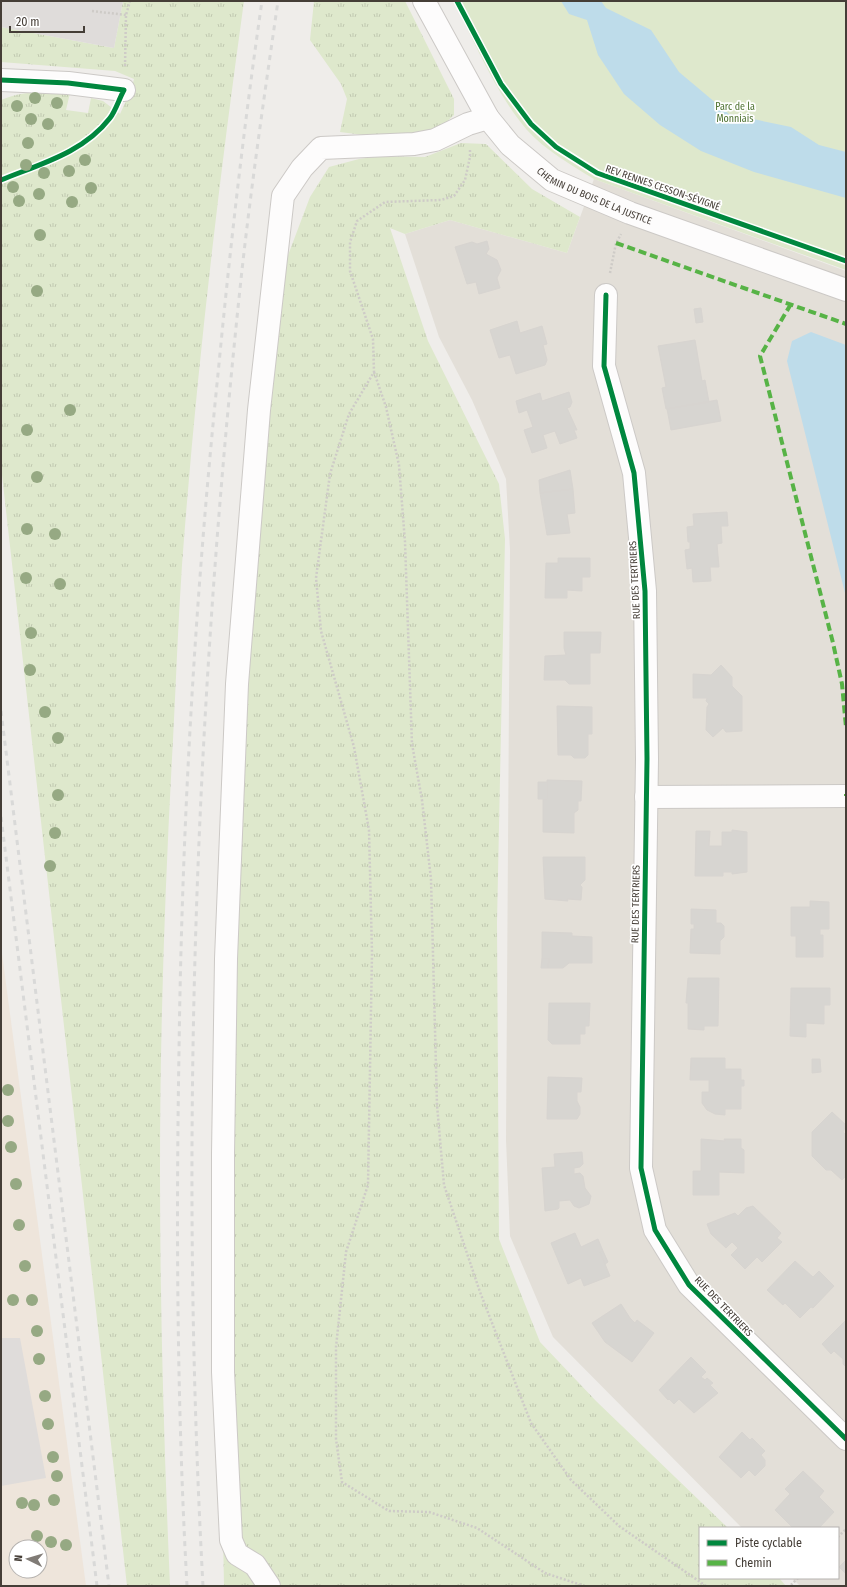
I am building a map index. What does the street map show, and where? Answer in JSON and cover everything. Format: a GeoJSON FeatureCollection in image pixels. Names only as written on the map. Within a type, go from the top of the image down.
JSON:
{"type":"FeatureCollection","features":[{"type":"Feature","properties":{"kind":"street","name":"CHEMIN DU BOIS DE LA JUSTICE"},"geometry":{"type":"LineString","coordinates":[[424,1],[478,121],[552,180],[630,214],[846,290]]}},
{"type":"Feature","properties":{"kind":"street"},"geometry":{"type":"LineString","coordinates":[[1,80],[60,82],[124,90]]}},
{"type":"Feature","properties":{"kind":"street"},"geometry":{"type":"LineString","coordinates":[[269,1586],[255,1565],[237,1554],[231,1540],[223,1372],[223,1154],[226,959],[237,684],[259,410],[283,196],[302,168],[321,148],[414,144],[435,140],[478,121]]}},
{"type":"Feature","properties":{"kind":"street","name":"RUE DES TERTRIERS"},"geometry":{"type":"LineString","coordinates":[[606,296],[604,366],[634,474],[645,591],[646,797],[641,1168],[655,1230],[689,1285],[846,1440]]}},
{"type":"Feature","properties":{"kind":"street"},"geometry":{"type":"LineString","coordinates":[[646,797],[846,796]]}},
{"type":"Feature","properties":{"kind":"path"},"geometry":{"type":"LineString","coordinates":[[1,180],[72,152],[96,134],[111,116],[124,90],[126,15],[130,1]]}},
{"type":"Feature","properties":{"kind":"path"},"geometry":{"type":"LineString","coordinates":[[92,11],[126,15]]}},
{"type":"Feature","properties":{"kind":"path"},"geometry":{"type":"LineString","coordinates":[[478,121],[465,180],[454,196],[441,200],[385,202],[357,221],[350,242],[350,271],[373,339],[374,372],[386,407],[399,465],[405,542],[412,744],[422,800],[431,879],[437,1105],[444,1185],[480,1292],[532,1423],[571,1480],[619,1526],[706,1586]]}},
{"type":"Feature","properties":{"kind":"path"},"geometry":{"type":"LineString","coordinates":[[606,296],[616,243],[630,214]]}},
{"type":"Feature","properties":{"kind":"path"},"geometry":{"type":"LineString","coordinates":[[374,372],[349,414],[330,474],[316,578],[321,631],[354,747],[369,830],[372,952],[368,1185],[346,1252],[336,1347],[336,1439],[342,1482],[389,1511],[429,1512],[477,1528],[545,1573],[584,1586]]}},
{"type":"Feature","properties":{"kind":"path"},"geometry":{"type":"LineString","coordinates":[[791,1585],[797,1579]]}},
{"type":"Feature","properties":{"kind":"shaded area"},"geometry":{"type":"Polygon","coordinates":[[[1,1],[123,1],[114,48],[1,27],[1,1]]]}},
{"type":"Feature","properties":{"kind":"shaded area"},"geometry":{"type":"Polygon","coordinates":[[[594,179],[846,271],[846,1586],[800,1586],[793,1579],[839,1579],[839,1527],[741,1527],[553,1337],[510,1236],[506,1140],[510,550],[506,479],[472,400],[439,337],[405,234],[450,220],[567,253],[594,179]]]}},
{"type":"Feature","properties":{"kind":"shaded area"},"geometry":{"type":"Polygon","coordinates":[[[1,946],[86,1586],[1,1586],[1,946]]]}},
{"type":"Feature","properties":{"kind":"shaded area"},"geometry":{"type":"Polygon","coordinates":[[[1,1338],[20,1338],[46,1478],[1,1486],[1,1338]]]}},
{"type":"Feature","properties":{"kind":"green space"},"geometry":{"type":"Polygon","coordinates":[[[123,1],[244,1],[225,141],[194,423],[181,587],[168,847],[162,1009],[160,1171],[163,1378],[170,1586],[127,1586],[1,466],[1,100],[26,93],[70,93],[66,110],[88,113],[91,98],[103,101],[120,114],[131,90],[134,79],[115,71],[1,62],[1,27],[114,48],[123,1]]]}},
{"type":"Feature","properties":{"kind":"green space"},"geometry":{"type":"Polygon","coordinates":[[[314,1],[405,1],[454,99],[454,115],[438,130],[379,137],[340,132],[347,99],[341,84],[310,40],[314,1]]]}},
{"type":"Feature","properties":{"kind":"green space","name":"Parc de la Monniais"},"geometry":{"type":"Polygon","coordinates":[[[453,1],[846,1],[846,270],[594,179],[559,157],[534,137],[516,116],[496,85],[453,1]]]}},
{"type":"Feature","properties":{"kind":"green space"},"geometry":{"type":"Polygon","coordinates":[[[461,143],[486,144],[532,189],[580,217],[567,253],[450,220],[405,234],[390,228],[428,341],[499,484],[505,539],[497,923],[499,1239],[540,1342],[596,1401],[727,1527],[699,1527],[699,1579],[780,1579],[786,1586],[224,1586],[218,1264],[266,275],[287,258],[310,197],[329,167],[359,159],[380,156],[425,157],[461,143]]]}},
{"type":"Feature","properties":{"kind":"water"},"geometry":{"type":"Polygon","coordinates":[[[561,1],[601,1],[606,8],[651,30],[679,72],[729,114],[791,127],[819,145],[846,152],[846,198],[754,172],[701,151],[660,125],[624,94],[598,55],[587,20],[569,14],[561,1]]]}},
{"type":"Feature","properties":{"kind":"water"},"geometry":{"type":"Polygon","coordinates":[[[811,332],[846,345],[846,597],[787,361],[792,341],[811,332]]]}},
{"type":"Feature","properties":{"kind":"building"},"geometry":{"type":"Polygon","coordinates":[[[487,241],[489,249],[486,254],[497,260],[501,270],[497,278],[500,288],[479,294],[476,282],[467,284],[455,247],[472,242],[477,244],[487,241]]]}},
{"type":"Feature","properties":{"kind":"building"},"geometry":{"type":"Polygon","coordinates":[[[701,308],[703,322],[696,323],[694,309],[701,308]]]}},
{"type":"Feature","properties":{"kind":"building"},"geometry":{"type":"Polygon","coordinates":[[[517,321],[520,333],[542,326],[547,344],[543,345],[547,360],[545,365],[516,374],[510,355],[499,358],[490,330],[517,321]]]}},
{"type":"Feature","properties":{"kind":"building"},"geometry":{"type":"Polygon","coordinates":[[[695,340],[702,381],[705,380],[709,402],[666,409],[662,388],[666,387],[658,346],[695,340]]]}},
{"type":"Feature","properties":{"kind":"building"},"geometry":{"type":"Polygon","coordinates":[[[569,392],[572,402],[570,407],[567,408],[577,430],[574,430],[577,438],[560,444],[555,431],[543,435],[547,448],[532,453],[524,430],[533,427],[527,410],[519,413],[516,401],[540,393],[542,401],[569,392]]]}},
{"type":"Feature","properties":{"kind":"building"},"geometry":{"type":"Polygon","coordinates":[[[717,400],[721,421],[671,430],[667,409],[717,400]]]}},
{"type":"Feature","properties":{"kind":"building"},"geometry":{"type":"Polygon","coordinates":[[[570,470],[573,489],[540,493],[539,480],[570,470]]]}},
{"type":"Feature","properties":{"kind":"building"},"geometry":{"type":"Polygon","coordinates":[[[573,489],[575,513],[567,514],[570,533],[547,535],[540,493],[573,489]]]}},
{"type":"Feature","properties":{"kind":"building"},"geometry":{"type":"Polygon","coordinates":[[[727,512],[728,526],[721,526],[722,543],[717,544],[719,567],[710,567],[711,581],[693,582],[692,568],[687,569],[685,550],[690,549],[687,527],[694,526],[693,514],[727,512]]]}},
{"type":"Feature","properties":{"kind":"building"},"geometry":{"type":"Polygon","coordinates":[[[558,558],[590,558],[590,577],[582,577],[582,591],[567,590],[567,598],[545,598],[546,563],[558,563],[558,558]]]}},
{"type":"Feature","properties":{"kind":"building"},"geometry":{"type":"Polygon","coordinates":[[[564,632],[601,632],[600,653],[590,653],[590,684],[569,684],[565,680],[544,680],[545,656],[566,655],[564,648],[564,632]]]}},
{"type":"Feature","properties":{"kind":"building"},"geometry":{"type":"Polygon","coordinates":[[[721,665],[732,677],[732,686],[742,696],[742,731],[726,732],[723,728],[713,737],[706,730],[707,707],[709,704],[706,701],[707,698],[693,698],[693,674],[711,675],[721,665]]]}},
{"type":"Feature","properties":{"kind":"building"},"geometry":{"type":"Polygon","coordinates":[[[557,706],[592,707],[592,734],[588,734],[588,755],[585,758],[574,758],[571,755],[558,755],[557,706]]]}},
{"type":"Feature","properties":{"kind":"building"},"geometry":{"type":"Polygon","coordinates":[[[547,780],[582,781],[581,801],[578,801],[578,810],[574,813],[574,833],[543,832],[543,799],[547,799],[547,780]]]}},
{"type":"Feature","properties":{"kind":"building"},"geometry":{"type":"Polygon","coordinates":[[[538,782],[547,782],[547,799],[538,799],[538,782]]]}},
{"type":"Feature","properties":{"kind":"building"},"geometry":{"type":"Polygon","coordinates":[[[732,830],[747,832],[747,872],[732,874],[732,872],[723,872],[723,876],[695,876],[696,831],[710,831],[709,846],[722,846],[722,832],[732,832],[732,830]]]}},
{"type":"Feature","properties":{"kind":"building"},"geometry":{"type":"Polygon","coordinates":[[[543,857],[585,857],[585,880],[580,885],[582,887],[581,900],[567,899],[568,901],[545,899],[543,857]]]}},
{"type":"Feature","properties":{"kind":"building"},"geometry":{"type":"Polygon","coordinates":[[[810,901],[829,902],[829,929],[820,929],[820,935],[823,935],[823,957],[796,957],[796,936],[791,936],[791,907],[810,907],[810,901]]]}},
{"type":"Feature","properties":{"kind":"building"},"geometry":{"type":"Polygon","coordinates":[[[691,909],[716,910],[716,923],[721,923],[724,926],[724,937],[720,941],[720,954],[690,953],[691,929],[694,929],[694,924],[691,924],[691,909]]]}},
{"type":"Feature","properties":{"kind":"building"},"geometry":{"type":"Polygon","coordinates":[[[542,932],[572,933],[572,936],[592,937],[592,963],[569,963],[563,968],[548,968],[549,958],[542,958],[542,932]]]}},
{"type":"Feature","properties":{"kind":"building"},"geometry":{"type":"Polygon","coordinates":[[[542,958],[549,958],[548,968],[541,968],[542,958]]]}},
{"type":"Feature","properties":{"kind":"building"},"geometry":{"type":"Polygon","coordinates":[[[688,978],[719,978],[718,1026],[704,1026],[704,1030],[688,1029],[688,1003],[686,1003],[688,978]]]}},
{"type":"Feature","properties":{"kind":"building"},"geometry":{"type":"Polygon","coordinates":[[[791,988],[830,988],[830,1005],[824,1005],[824,1024],[806,1023],[806,1037],[790,1036],[791,988]]]}},
{"type":"Feature","properties":{"kind":"building"},"geometry":{"type":"Polygon","coordinates":[[[549,1003],[590,1003],[589,1026],[585,1026],[585,1034],[580,1034],[580,1044],[552,1044],[548,1040],[549,1003]]]}},
{"type":"Feature","properties":{"kind":"building"},"geometry":{"type":"Polygon","coordinates":[[[691,1058],[725,1058],[725,1069],[741,1069],[741,1080],[744,1080],[744,1086],[741,1086],[741,1109],[725,1109],[725,1115],[715,1114],[707,1110],[702,1103],[702,1092],[709,1092],[709,1080],[690,1080],[691,1058]]]}},
{"type":"Feature","properties":{"kind":"building"},"geometry":{"type":"Polygon","coordinates":[[[812,1059],[820,1059],[821,1072],[812,1073],[812,1059]]]}},
{"type":"Feature","properties":{"kind":"building"},"geometry":{"type":"Polygon","coordinates":[[[548,1077],[582,1078],[581,1092],[577,1092],[577,1101],[580,1107],[580,1114],[577,1119],[547,1119],[548,1077]]]}},
{"type":"Feature","properties":{"kind":"building"},"geometry":{"type":"Polygon","coordinates":[[[832,1112],[846,1125],[843,1132],[846,1135],[846,1176],[842,1180],[831,1170],[826,1170],[812,1156],[812,1132],[832,1112]]]}},
{"type":"Feature","properties":{"kind":"building"},"geometry":{"type":"Polygon","coordinates":[[[701,1139],[725,1141],[724,1139],[741,1139],[741,1148],[744,1150],[744,1173],[719,1172],[719,1195],[693,1195],[693,1171],[701,1171],[701,1139]]]}},
{"type":"Feature","properties":{"kind":"building"},"geometry":{"type":"Polygon","coordinates":[[[582,1152],[583,1164],[580,1167],[574,1168],[574,1174],[580,1173],[583,1176],[585,1188],[591,1196],[589,1204],[579,1208],[574,1206],[570,1200],[559,1201],[558,1209],[545,1211],[542,1168],[555,1167],[554,1154],[582,1152]]]}},
{"type":"Feature","properties":{"kind":"building"},"geometry":{"type":"Polygon","coordinates":[[[753,1206],[781,1233],[777,1238],[782,1242],[762,1262],[757,1257],[745,1269],[731,1255],[738,1248],[732,1242],[726,1248],[711,1234],[707,1224],[735,1213],[738,1216],[746,1208],[753,1206]]]}},
{"type":"Feature","properties":{"kind":"building"},"geometry":{"type":"Polygon","coordinates":[[[575,1233],[581,1247],[598,1239],[603,1251],[600,1252],[610,1276],[584,1286],[581,1278],[568,1284],[551,1243],[575,1233]]]}},
{"type":"Feature","properties":{"kind":"building"},"geometry":{"type":"Polygon","coordinates":[[[603,1251],[608,1262],[605,1264],[600,1252],[603,1251]]]}},
{"type":"Feature","properties":{"kind":"building"},"geometry":{"type":"Polygon","coordinates":[[[795,1261],[813,1277],[819,1271],[834,1286],[813,1308],[811,1307],[800,1318],[785,1303],[783,1305],[767,1290],[795,1261]]]}},
{"type":"Feature","properties":{"kind":"building"},"geometry":{"type":"Polygon","coordinates":[[[621,1304],[635,1323],[637,1320],[654,1333],[632,1362],[605,1342],[592,1323],[621,1304]]]}},
{"type":"Feature","properties":{"kind":"building"},"geometry":{"type":"Polygon","coordinates":[[[845,1321],[846,1367],[843,1364],[843,1359],[834,1351],[831,1354],[822,1344],[845,1321]]]}},
{"type":"Feature","properties":{"kind":"building"},"geometry":{"type":"Polygon","coordinates":[[[691,1357],[706,1372],[701,1377],[705,1380],[707,1378],[713,1383],[710,1385],[718,1393],[694,1413],[679,1399],[674,1404],[659,1390],[691,1357]]]}},
{"type":"Feature","properties":{"kind":"building"},"geometry":{"type":"Polygon","coordinates":[[[742,1432],[750,1440],[752,1438],[765,1451],[761,1455],[765,1460],[765,1466],[755,1476],[749,1470],[741,1478],[719,1457],[742,1432]]]}},
{"type":"Feature","properties":{"kind":"building"},"geometry":{"type":"Polygon","coordinates":[[[803,1471],[824,1491],[819,1497],[834,1512],[820,1527],[792,1527],[775,1510],[790,1494],[785,1489],[803,1471]]]}},
{"type":"Feature","properties":{"kind":"building"},"geometry":{"type":"Polygon","coordinates":[[[846,1560],[846,1574],[839,1567],[846,1560]]]}},
{"type":"Feature","properties":{"kind":"railway"},"geometry":{"type":"LineString","coordinates":[[187,1586],[179,1385],[178,1118],[183,882],[191,712],[196,627],[210,458],[227,280],[249,94],[262,1]]}},
{"type":"Feature","properties":{"kind":"railway"},"geometry":{"type":"LineString","coordinates":[[203,1586],[196,1422],[192,1257],[192,1092],[196,927],[203,763],[213,598],[226,434],[242,270],[254,169],[278,1]]}},
{"type":"Feature","properties":{"kind":"railway"},"geometry":{"type":"LineString","coordinates":[[1,711],[109,1586]]}},
{"type":"Feature","properties":{"kind":"railway"},"geometry":{"type":"LineString","coordinates":[[1,817],[97,1586]]}},
{"type":"Feature","properties":{"kind":"marked path"},"geometry":{"type":"LineString","coordinates":[[616,243],[846,324]]}},
{"type":"Feature","properties":{"kind":"marked path"},"geometry":{"type":"LineString","coordinates":[[791,304],[760,356],[833,643],[842,684],[846,727]]}},
{"type":"Feature","properties":{"kind":"cycle path","name":"REV RENNES CESSON-SÉVIGNÉ"},"geometry":{"type":"LineString","coordinates":[[457,1],[501,84],[531,124],[556,147],[597,173],[846,261]]}},
{"type":"Feature","properties":{"kind":"cycle path"},"geometry":{"type":"LineString","coordinates":[[1,80],[68,83],[124,90],[110,118],[87,140],[74,149],[46,163],[1,180]]}},
{"type":"Feature","properties":{"kind":"cycle path"},"geometry":{"type":"LineString","coordinates":[[606,295],[604,366],[634,473],[645,591],[647,759],[641,1168],[655,1230],[689,1285],[846,1439]]}}]}
